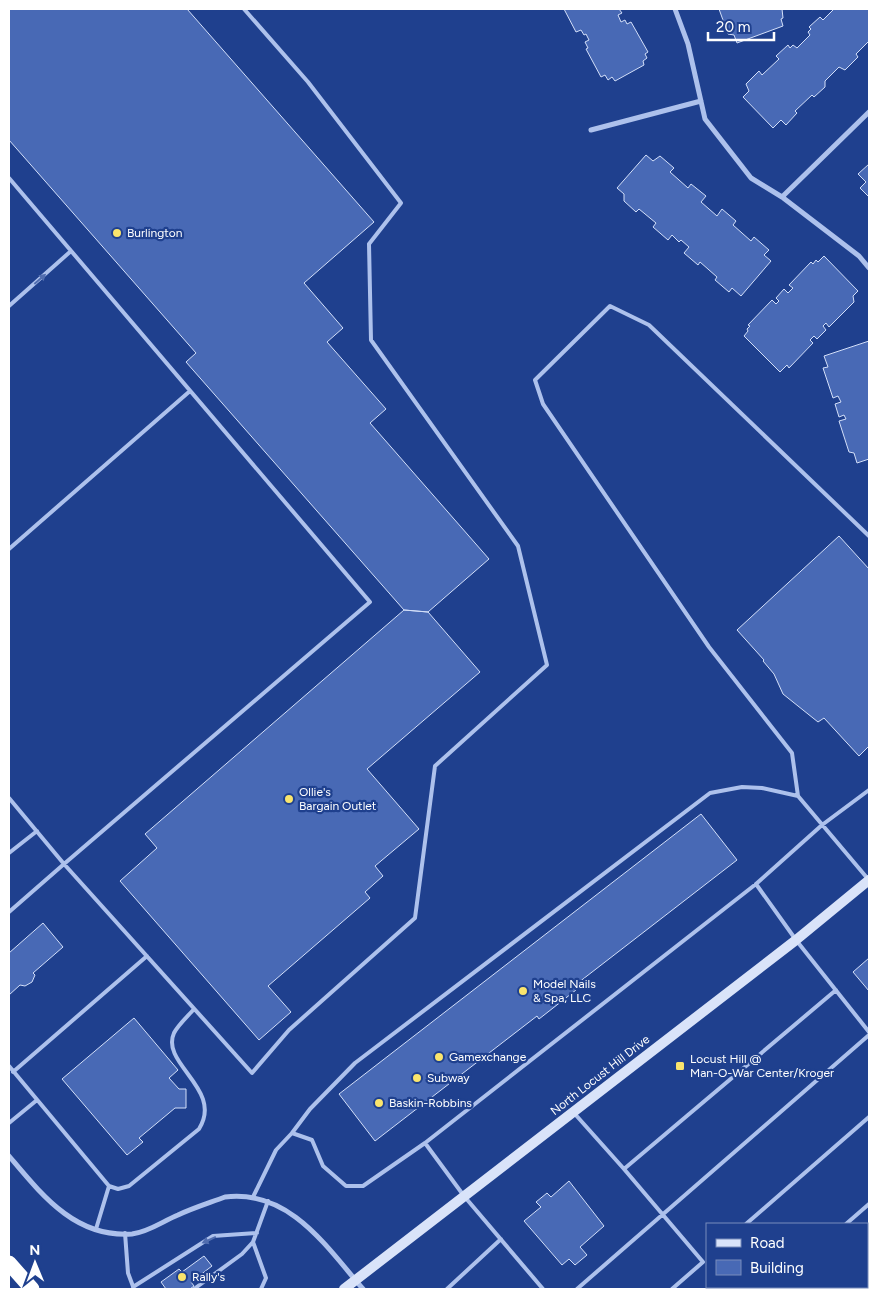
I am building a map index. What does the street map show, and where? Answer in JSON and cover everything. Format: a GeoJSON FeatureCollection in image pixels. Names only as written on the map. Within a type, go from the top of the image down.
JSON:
{"type":"FeatureCollection","features":[{"type":"Feature","properties":{"kind":"highway"},"geometry":{"type":"LineString","coordinates":[[9,1263],[32,1289]]}},
{"type":"Feature","properties":{"kind":"street"},"geometry":{"type":"LineString","coordinates":[[674,9],[688,44],[705,119],[751,178],[782,197],[859,256],[869,268]]}},
{"type":"Feature","properties":{"kind":"street"},"geometry":{"type":"LineString","coordinates":[[591,130],[701,100]]}},
{"type":"Feature","properties":{"kind":"street"},"geometry":{"type":"LineString","coordinates":[[782,197],[869,112]]}},
{"type":"Feature","properties":{"kind":"street","name":"North Locust Hill Drive"},"geometry":{"type":"LineString","coordinates":[[344,1289],[796,940],[869,880]]}},
{"type":"Feature","properties":{"kind":"street"},"geometry":{"type":"LineString","coordinates":[[9,1156],[44,1197],[64,1215],[82,1226],[96,1229],[133,1234],[225,1197],[253,1197],[268,1201],[283,1208],[312,1231],[363,1289]]}},
{"type":"Feature","properties":{"kind":"lane"},"geometry":{"type":"LineString","coordinates":[[9,798],[64,864],[252,1073],[289,1030],[415,918],[435,766],[547,665],[518,546],[371,340],[369,244],[401,203],[308,82],[244,9]]}},
{"type":"Feature","properties":{"kind":"lane"},"geometry":{"type":"LineString","coordinates":[[9,178],[370,602],[9,912]]}},
{"type":"Feature","properties":{"kind":"lane"},"geometry":{"type":"LineString","coordinates":[[9,306],[71,252]]}},
{"type":"Feature","properties":{"kind":"lane"},"geometry":{"type":"LineString","coordinates":[[869,536],[650,325],[610,306],[535,380],[543,404],[709,648],[792,753],[798,796],[869,880]]}},
{"type":"Feature","properties":{"kind":"lane"},"geometry":{"type":"LineString","coordinates":[[9,549],[190,391]]}},
{"type":"Feature","properties":{"kind":"lane"},"geometry":{"type":"LineString","coordinates":[[253,1197],[276,1150],[310,1109],[355,1063],[710,793],[742,787],[762,788],[798,796]]}},
{"type":"Feature","properties":{"kind":"lane"},"geometry":{"type":"LineString","coordinates":[[292,1133],[312,1140],[323,1166],[346,1186],[363,1186],[425,1143],[756,884],[822,825],[869,790]]}},
{"type":"Feature","properties":{"kind":"lane"},"geometry":{"type":"LineString","coordinates":[[9,853],[37,831]]}},
{"type":"Feature","properties":{"kind":"lane"},"geometry":{"type":"LineString","coordinates":[[577,1289],[869,1034],[796,940],[756,884]]}},
{"type":"Feature","properties":{"kind":"lane"},"geometry":{"type":"LineString","coordinates":[[13,1072],[147,956]]}},
{"type":"Feature","properties":{"kind":"lane"},"geometry":{"type":"LineString","coordinates":[[624,1170],[836,990]]}},
{"type":"Feature","properties":{"kind":"lane"},"geometry":{"type":"LineString","coordinates":[[9,1066],[109,1186],[118,1189],[129,1186],[199,1129],[204,1121],[206,1109],[202,1094],[175,1054],[172,1044],[174,1033],[194,1009]]}},
{"type":"Feature","properties":{"kind":"lane"},"geometry":{"type":"LineString","coordinates":[[9,1123],[37,1100]]}},
{"type":"Feature","properties":{"kind":"lane"},"geometry":{"type":"LineString","coordinates":[[573,1112],[705,1260],[672,1289]]}},
{"type":"Feature","properties":{"kind":"lane"},"geometry":{"type":"LineString","coordinates":[[747,1223],[869,1117]]}},
{"type":"Feature","properties":{"kind":"lane"},"geometry":{"type":"LineString","coordinates":[[425,1143],[464,1196],[540,1288]]}},
{"type":"Feature","properties":{"kind":"lane"},"geometry":{"type":"LineString","coordinates":[[96,1229],[109,1186]]}},
{"type":"Feature","properties":{"kind":"lane"},"geometry":{"type":"LineString","coordinates":[[194,1289],[242,1254],[253,1242],[268,1201]]}},
{"type":"Feature","properties":{"kind":"lane"},"geometry":{"type":"LineString","coordinates":[[847,1223],[869,1204]]}},
{"type":"Feature","properties":{"kind":"lane"},"geometry":{"type":"LineString","coordinates":[[124,1233],[128,1273],[134,1288],[213,1236],[257,1233]]}},
{"type":"Feature","properties":{"kind":"lane"},"geometry":{"type":"LineString","coordinates":[[447,1289],[501,1239]]}},
{"type":"Feature","properties":{"kind":"lane"},"geometry":{"type":"LineString","coordinates":[[253,1242],[266,1278],[261,1289]]}},
{"type":"Feature","properties":{"kind":"building"},"geometry":{"type":"Polygon","coordinates":[[[9,9],[187,9],[374,222],[304,283],[343,328],[327,342],[386,409],[370,423],[489,559],[428,612],[404,610],[186,362],[196,353],[9,140],[9,9]]]}},
{"type":"Feature","properties":{"kind":"building"},"geometry":{"type":"Polygon","coordinates":[[[564,9],[619,9],[622,13],[618,15],[621,22],[625,20],[627,24],[631,22],[648,52],[645,54],[647,58],[643,61],[644,65],[615,81],[612,77],[608,80],[605,75],[601,77],[586,49],[588,48],[585,42],[589,40],[586,34],[584,35],[581,30],[576,32],[564,9]]]}},
{"type":"Feature","properties":{"kind":"building"},"geometry":{"type":"Polygon","coordinates":[[[719,9],[782,9],[783,18],[781,19],[783,26],[737,43],[734,35],[728,34],[719,9]]]}},
{"type":"Feature","properties":{"kind":"building"},"geometry":{"type":"Polygon","coordinates":[[[834,9],[869,9],[869,41],[856,54],[858,57],[845,70],[839,67],[825,81],[825,87],[814,97],[812,95],[795,111],[797,113],[786,125],[781,120],[773,128],[743,97],[749,91],[746,84],[759,71],[762,75],[779,59],[776,56],[788,45],[790,48],[793,45],[797,48],[810,35],[808,32],[811,29],[809,27],[820,17],[823,20],[834,9]]]}},
{"type":"Feature","properties":{"kind":"building"},"geometry":{"type":"Polygon","coordinates":[[[646,155],[653,161],[660,156],[674,168],[670,172],[688,188],[691,184],[706,196],[701,202],[717,216],[722,209],[736,221],[733,225],[751,241],[754,237],[769,250],[764,255],[771,261],[741,296],[732,288],[729,292],[715,280],[717,277],[700,262],[698,265],[684,253],[689,247],[681,240],[679,242],[672,235],[668,240],[653,227],[656,223],[639,209],[636,212],[624,201],[624,194],[617,188],[646,155]]]}},
{"type":"Feature","properties":{"kind":"building"},"geometry":{"type":"Polygon","coordinates":[[[869,164],[869,197],[860,188],[866,182],[858,174],[869,164]]]}},
{"type":"Feature","properties":{"kind":"building"},"geometry":{"type":"Polygon","coordinates":[[[824,256],[858,291],[853,296],[854,302],[829,327],[826,323],[823,326],[826,330],[817,339],[814,336],[810,340],[813,343],[789,368],[787,365],[780,372],[744,336],[750,326],[748,325],[772,300],[776,304],[779,301],[776,298],[784,289],[788,293],[793,288],[789,285],[811,262],[813,264],[816,260],[818,262],[824,256]]]}},
{"type":"Feature","properties":{"kind":"building"},"geometry":{"type":"Polygon","coordinates":[[[869,341],[869,459],[857,463],[854,453],[849,452],[839,421],[846,419],[844,415],[839,417],[835,404],[841,402],[838,396],[833,398],[823,368],[828,367],[824,356],[869,341]]]}},
{"type":"Feature","properties":{"kind":"building"},"geometry":{"type":"Polygon","coordinates":[[[839,536],[869,569],[869,746],[859,756],[824,718],[818,722],[783,694],[774,674],[764,660],[737,630],[839,536]]]}},
{"type":"Feature","properties":{"kind":"building","name":"Ollie's Bargain Outlet"},"geometry":{"type":"Polygon","coordinates":[[[404,610],[428,612],[480,672],[367,769],[419,829],[375,866],[383,876],[365,892],[370,898],[268,986],[291,1012],[259,1040],[120,881],[157,848],[145,834],[404,610]]]}},
{"type":"Feature","properties":{"kind":"building"},"geometry":{"type":"Polygon","coordinates":[[[701,814],[737,860],[574,986],[576,990],[539,1019],[537,1016],[375,1141],[339,1094],[701,814]]]}},
{"type":"Feature","properties":{"kind":"building"},"geometry":{"type":"Polygon","coordinates":[[[43,923],[63,947],[33,973],[35,975],[32,982],[25,986],[20,985],[9,995],[9,953],[43,923]]]}},
{"type":"Feature","properties":{"kind":"building"},"geometry":{"type":"Polygon","coordinates":[[[869,958],[869,991],[853,972],[869,958]]]}},
{"type":"Feature","properties":{"kind":"building"},"geometry":{"type":"Polygon","coordinates":[[[134,1018],[178,1070],[169,1078],[179,1089],[186,1089],[186,1108],[175,1108],[139,1138],[143,1142],[127,1155],[62,1079],[134,1018]]]}},
{"type":"Feature","properties":{"kind":"building"},"geometry":{"type":"Polygon","coordinates":[[[569,1181],[604,1226],[580,1247],[587,1255],[575,1265],[569,1259],[562,1265],[524,1221],[541,1207],[536,1202],[547,1193],[551,1197],[569,1181]]]}},
{"type":"Feature","properties":{"kind":"building","name":"Rally's"},"geometry":{"type":"Polygon","coordinates":[[[204,1256],[212,1266],[191,1282],[194,1286],[190,1289],[166,1289],[161,1282],[179,1269],[182,1272],[204,1256]]]}},
{"type":"Feature","properties":{"kind":"place","name":"Burlington"},"geometry":{"type":"Point","coordinates":[117,233]}},
{"type":"Feature","properties":{"kind":"place","name":"Ollie's Bargain Outlet"},"geometry":{"type":"Point","coordinates":[289,799]}},
{"type":"Feature","properties":{"kind":"place","name":"Model Nails & Spa, LLC"},"geometry":{"type":"Point","coordinates":[523,991]}},
{"type":"Feature","properties":{"kind":"place","name":"Gamexchange"},"geometry":{"type":"Point","coordinates":[439,1057]}},
{"type":"Feature","properties":{"kind":"place","name":"Locust Hill @ Man-O-War Center/Kroger"},"geometry":{"type":"Point","coordinates":[680,1066]}},
{"type":"Feature","properties":{"kind":"place","name":"Subway"},"geometry":{"type":"Point","coordinates":[417,1078]}},
{"type":"Feature","properties":{"kind":"place","name":"Baskin-Robbins"},"geometry":{"type":"Point","coordinates":[379,1103]}},
{"type":"Feature","properties":{"kind":"place","name":"Rally's"},"geometry":{"type":"Point","coordinates":[182,1277]}}]}
